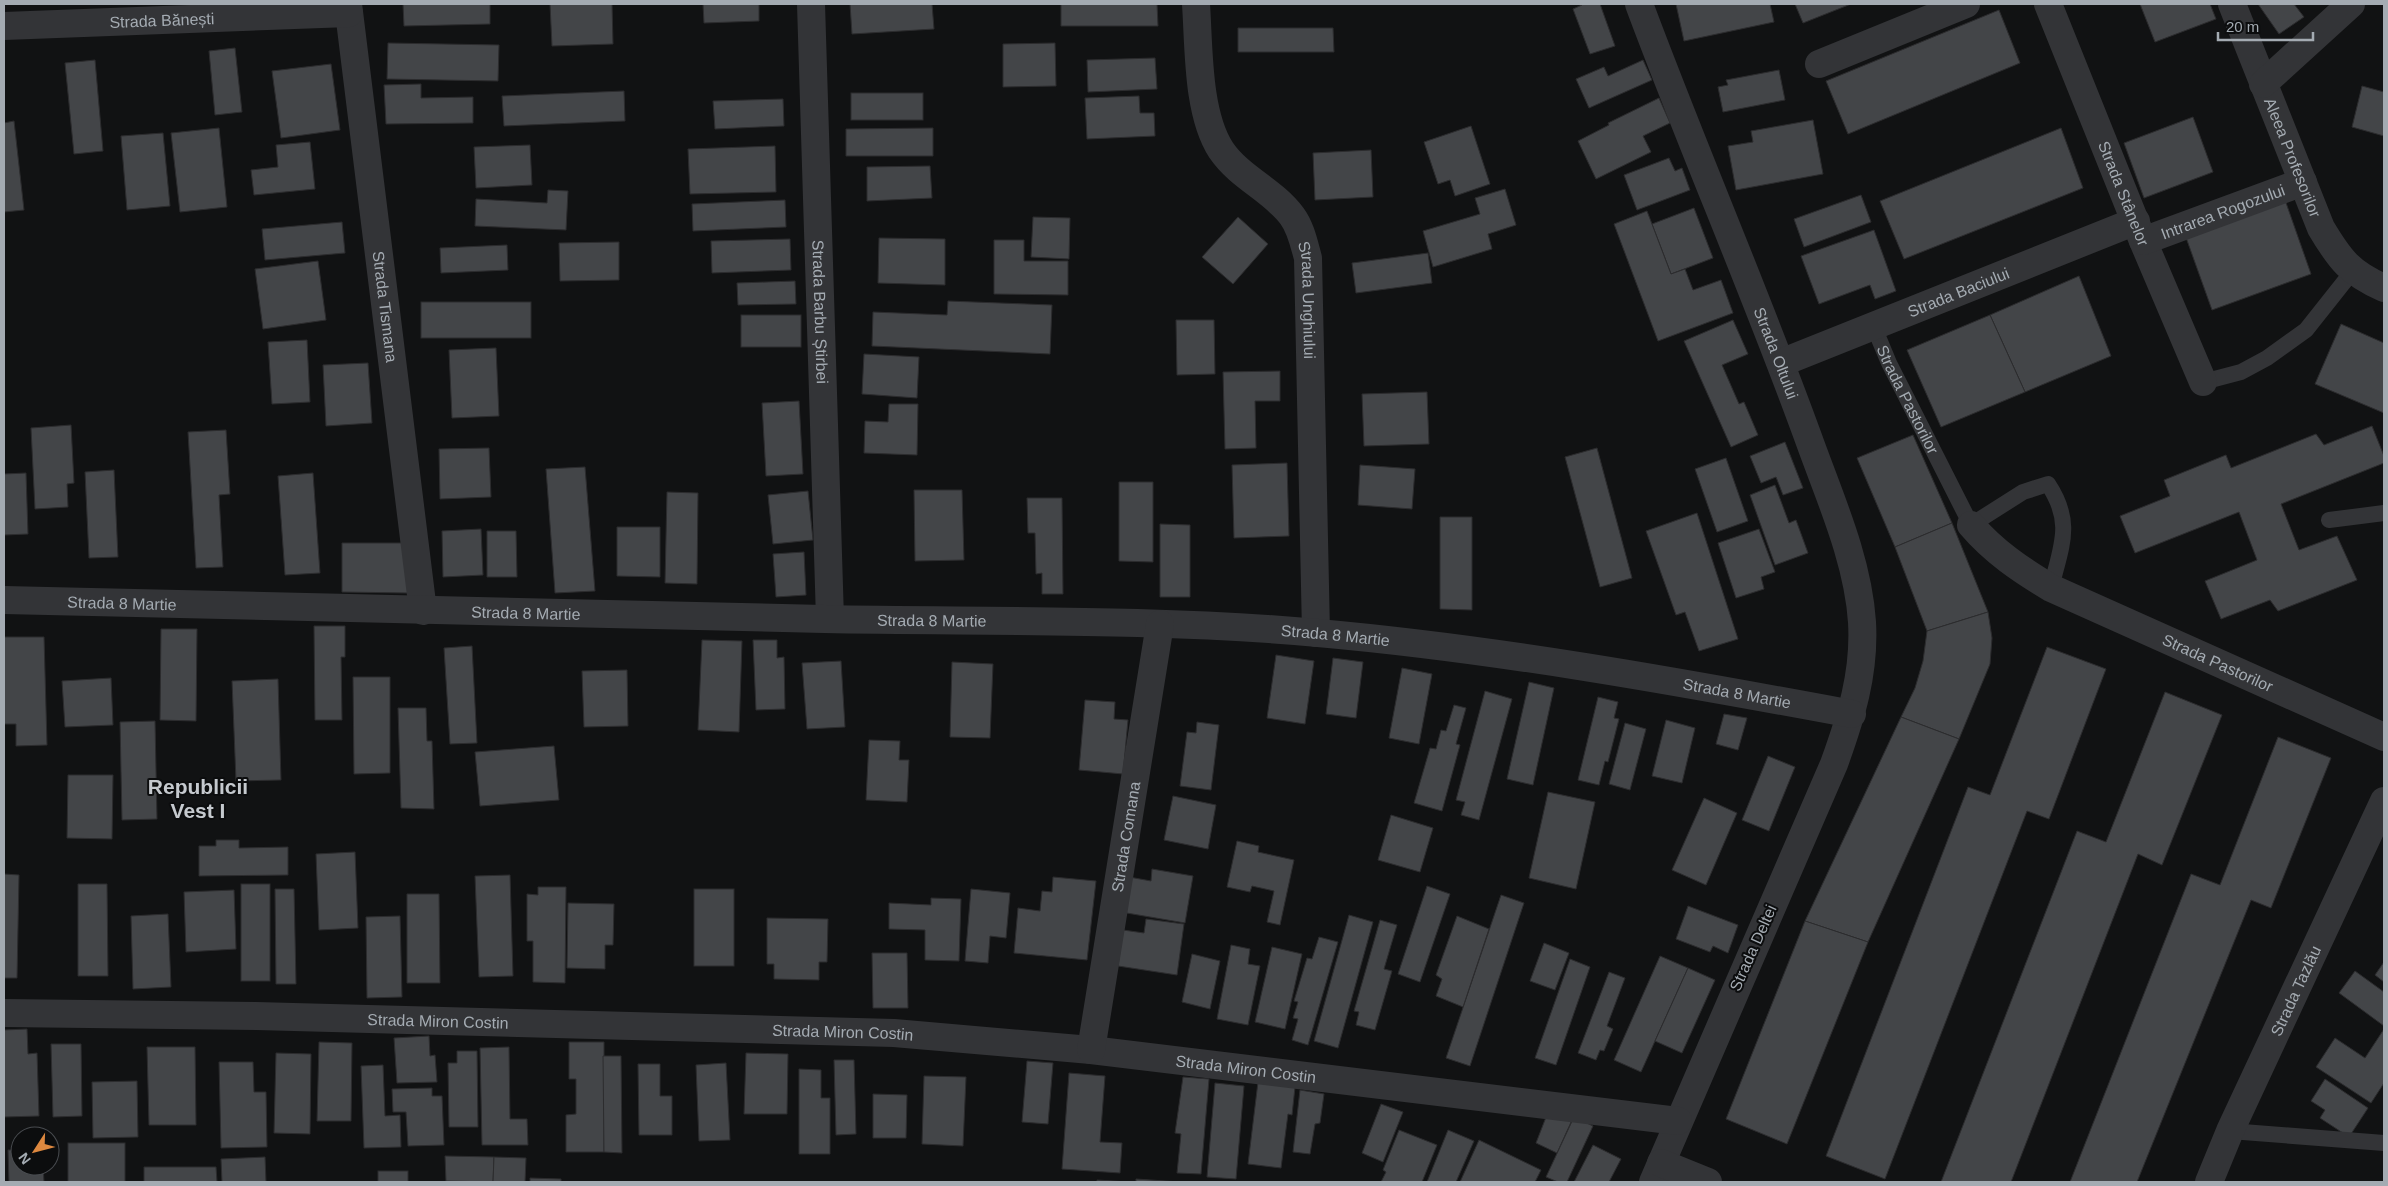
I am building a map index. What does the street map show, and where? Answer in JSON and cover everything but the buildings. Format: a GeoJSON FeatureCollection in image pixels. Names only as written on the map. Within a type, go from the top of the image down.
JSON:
{"type":"FeatureCollection","features":[{"type":"Feature","properties":{"kind":"street","name":"Strada Barbu Știrbei"},"geometry":{"type":"LineString","coordinates":[[811,4],[830,619]]}},
{"type":"Feature","properties":{"kind":"street","name":"Strada Unghiului"},"geometry":{"type":"LineString","coordinates":[[1196,4],[1202,85],[1209,121],[1221,150],[1242,174],[1291,215],[1302,236],[1308,258],[1316,633]]}},
{"type":"Feature","properties":{"kind":"street","name":"Strada Oltului"},"geometry":{"type":"LineString","coordinates":[[1639,4],[1781,363],[1852,566],[1862,622],[1861,671],[1852,714]]}},
{"type":"Feature","properties":{"kind":"street"},"geometry":{"type":"LineString","coordinates":[[1819,64],[1966,4]]}},
{"type":"Feature","properties":{"kind":"street","name":"Strada Stânelor"},"geometry":{"type":"LineString","coordinates":[[2048,4],[2139,231],[2203,382]]}},
{"type":"Feature","properties":{"kind":"street","name":"Aleea Profesorilor"},"geometry":{"type":"LineString","coordinates":[[2232,4],[2321,228],[2335,252],[2352,272],[2384,288]]}},
{"type":"Feature","properties":{"kind":"street"},"geometry":{"type":"LineString","coordinates":[[2263,84],[2351,4]]}},
{"type":"Feature","properties":{"kind":"street","name":"Strada Bănești"},"geometry":{"type":"LineString","coordinates":[[4,26],[349,8]]}},
{"type":"Feature","properties":{"kind":"street","name":"Strada Tismana"},"geometry":{"type":"LineString","coordinates":[[349,8],[423,611]]}},
{"type":"Feature","properties":{"kind":"street","name":"Intrarea Rogozului"},"geometry":{"type":"LineString","coordinates":[[2139,231],[2303,182]]}},
{"type":"Feature","properties":{"kind":"street","name":"Strada Baciului"},"geometry":{"type":"LineString","coordinates":[[1781,363],[1874,327],[2139,231]]}},
{"type":"Feature","properties":{"kind":"street","name":"Strada Pastorilor"},"geometry":{"type":"LineString","coordinates":[[1971,525],[1983,539],[2014,566],[2051,588],[2384,737]]}},
{"type":"Feature","properties":{"kind":"street","name":"Strada 8 Martie"},"geometry":{"type":"LineString","coordinates":[[4,600],[423,611],[1160,624],[1316,633],[1451,648],[1622,672],[1852,714]]}},
{"type":"Feature","properties":{"kind":"street","name":"Strada Comana"},"geometry":{"type":"LineString","coordinates":[[1091,1050],[1160,624]]}},
{"type":"Feature","properties":{"kind":"street","name":"Strada Deltei"},"geometry":{"type":"LineString","coordinates":[[1657,1173],[1834,764],[1852,714]]}},
{"type":"Feature","properties":{"kind":"street","name":"Strada Tazlău"},"geometry":{"type":"LineString","coordinates":[[2209,1182],[2230,1131],[2384,801]]}},
{"type":"Feature","properties":{"kind":"street","name":"Strada Miron Costin"},"geometry":{"type":"LineString","coordinates":[[4,1013],[256,1016],[894,1033],[1091,1050],[1678,1122]]}},
{"type":"Feature","properties":{"kind":"street"},"geometry":{"type":"LineString","coordinates":[[1657,1173],[1708,1182]]}},
{"type":"Feature","properties":{"kind":"lane"},"geometry":{"type":"LineString","coordinates":[[2203,382],[2241,372],[2267,358],[2306,330],[2352,272]]}},
{"type":"Feature","properties":{"kind":"lane","name":"Strada Pastorilor"},"geometry":{"type":"LineString","coordinates":[[1874,327],[1889,364],[1971,525]]}},
{"type":"Feature","properties":{"kind":"lane"},"geometry":{"type":"LineString","coordinates":[[1971,525],[2023,492],[2048,484],[2057,497],[2063,514],[2065,531],[2051,588]]}},
{"type":"Feature","properties":{"kind":"lane"},"geometry":{"type":"LineString","coordinates":[[2329,520],[2384,513]]}},
{"type":"Feature","properties":{"kind":"lane"},"geometry":{"type":"LineString","coordinates":[[2230,1131],[2384,1143]]}},
{"type":"Feature","properties":{"kind":"district","name":"Republicii Vest I"},"geometry":{"type":"Point","coordinates":[198,798]}}]}
